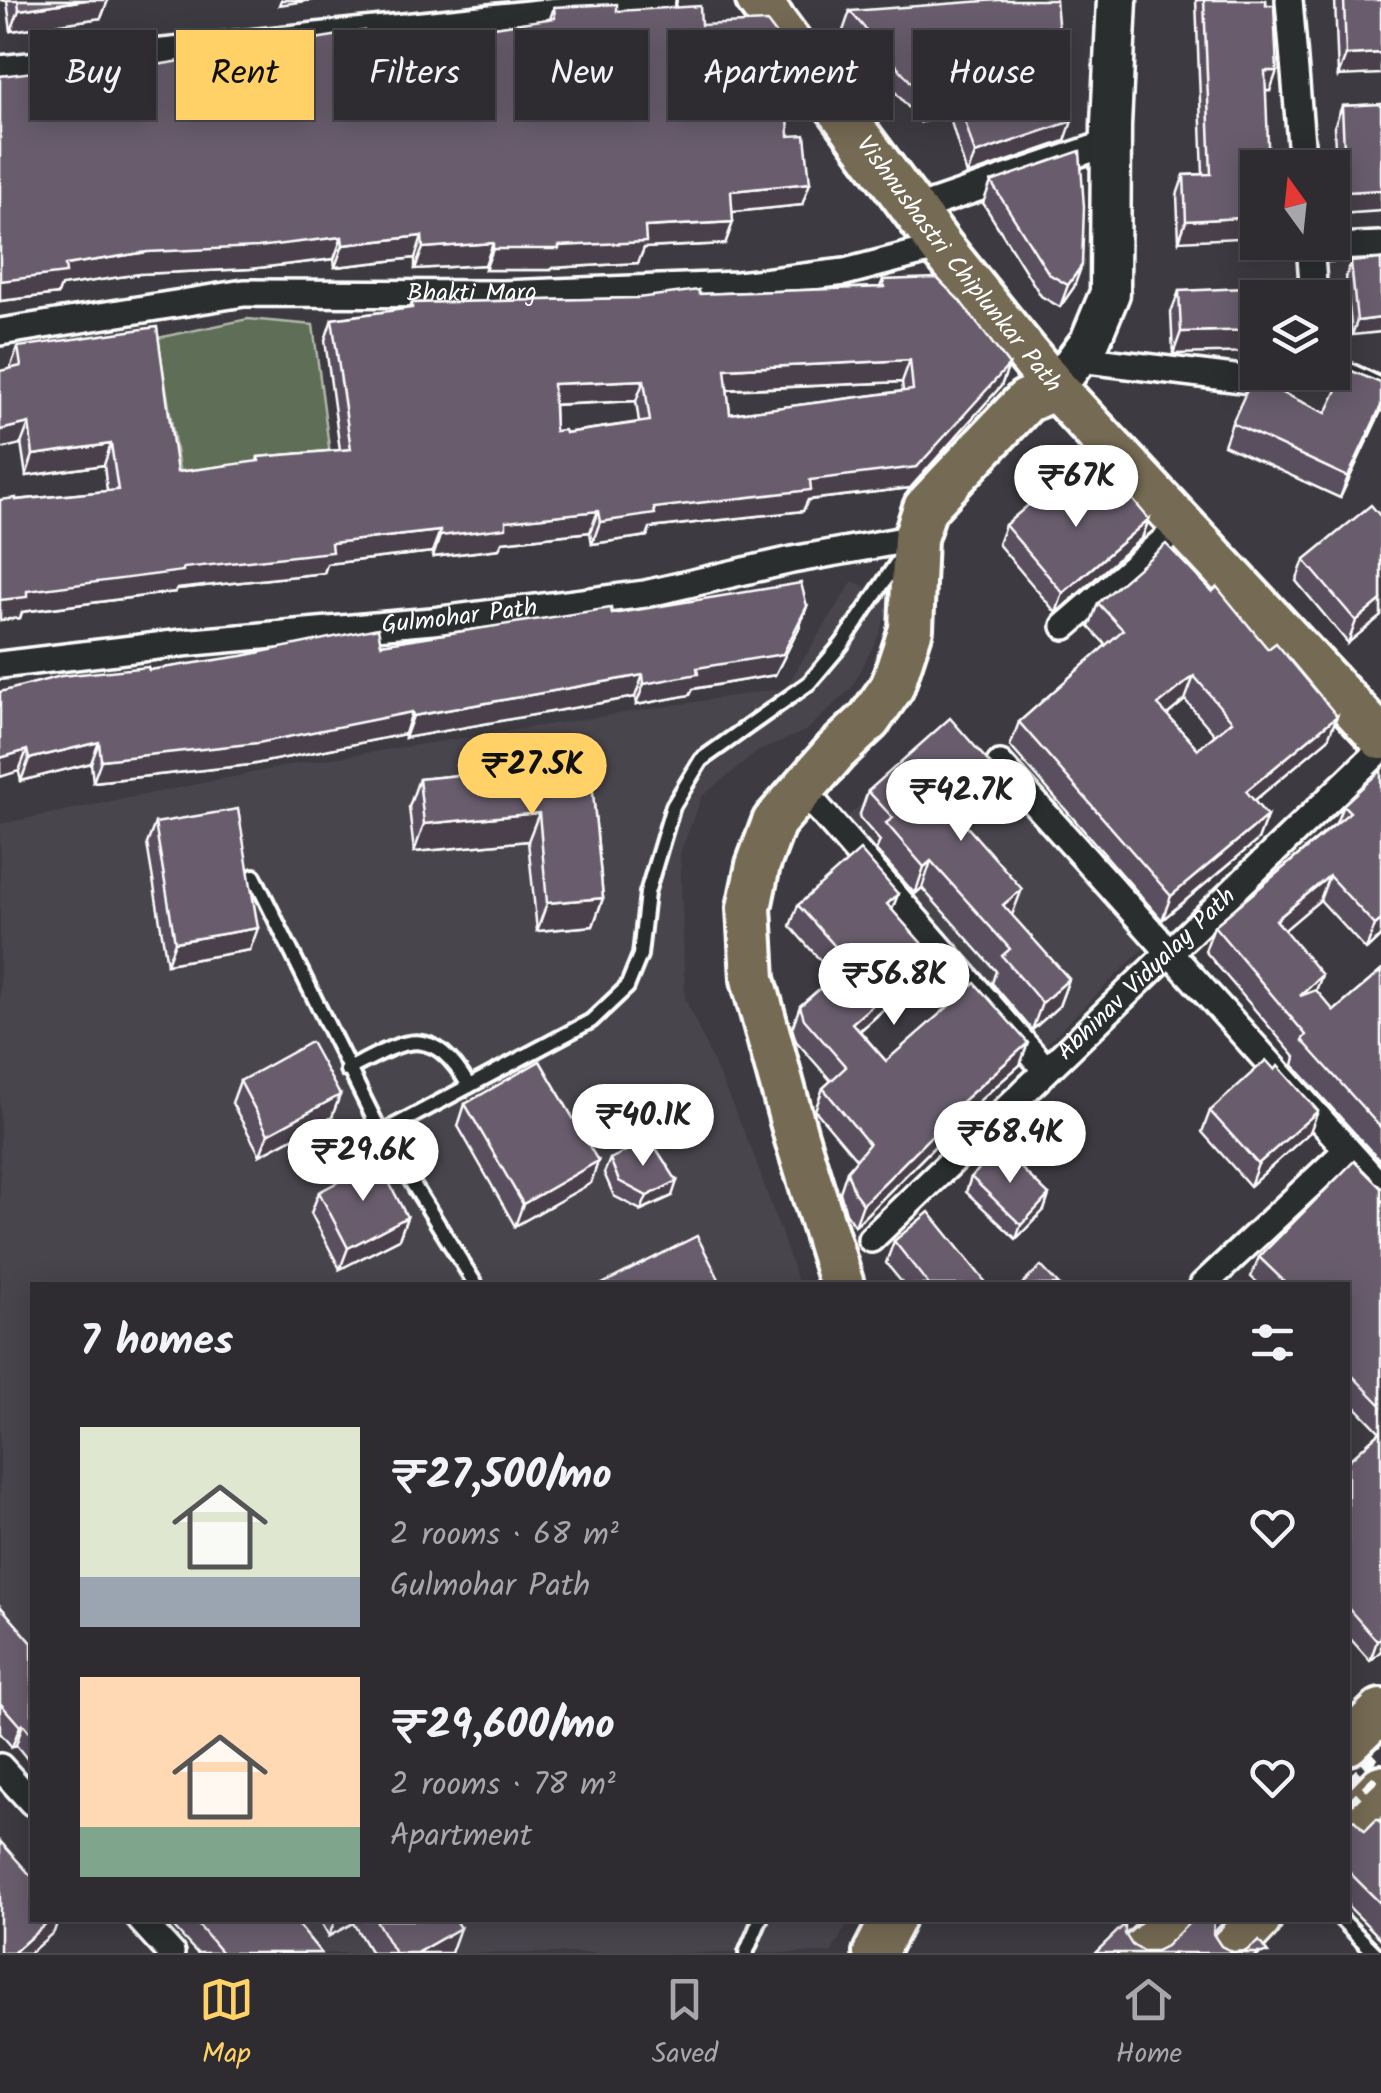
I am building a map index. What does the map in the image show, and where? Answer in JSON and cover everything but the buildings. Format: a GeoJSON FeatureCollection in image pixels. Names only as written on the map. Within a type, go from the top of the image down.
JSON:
{"type":"FeatureCollection","features":[{"type":"Feature","properties":{"kind":"main road","name":"Vishnushastri Chiplunkar Path"},"geometry":{"type":"LineString","coordinates":[[758,0],[942,247],[1067,373],[1182,525],[1381,738]]}},
{"type":"Feature","properties":{"kind":"main road"},"geometry":{"type":"LineString","coordinates":[[841,1282],[754,979],[749,908],[758,865],[774,822],[869,720],[892,687],[910,628],[915,538],[942,524],[1042,420],[1067,373]]}},
{"type":"Feature","properties":{"kind":"main road"},"geometry":{"type":"LineString","coordinates":[[1350,1741],[1381,1711]]}},
{"type":"Feature","properties":{"kind":"main road"},"geometry":{"type":"LineString","coordinates":[[1360,1808],[1381,1740]]}},
{"type":"Feature","properties":{"kind":"main road"},"geometry":{"type":"LineString","coordinates":[[876,1953],[891,1922]]}},
{"type":"Feature","properties":{"kind":"main road"},"geometry":{"type":"LineString","coordinates":[[1140,1953],[1174,1922]]}},
{"type":"Feature","properties":{"kind":"main road"},"geometry":{"type":"LineString","coordinates":[[1228,1953],[1258,1922]]}},
{"type":"Feature","properties":{"kind":"street"},"geometry":{"type":"LineString","coordinates":[[0,69],[662,0]]}},
{"type":"Feature","properties":{"kind":"street"},"geometry":{"type":"LineString","coordinates":[[1117,0],[1110,292],[1067,373],[1240,380]]}},
{"type":"Feature","properties":{"kind":"street"},"geometry":{"type":"LineString","coordinates":[[1289,0],[1302,150]]}},
{"type":"Feature","properties":{"kind":"street"},"geometry":{"type":"LineString","coordinates":[[914,210],[1112,142]]}},
{"type":"Feature","properties":{"kind":"street"},"geometry":{"type":"LineString","coordinates":[[1350,245],[1381,245]]}},
{"type":"Feature","properties":{"kind":"street","name":"Bhakti Marg"},"geometry":{"type":"LineString","coordinates":[[0,332],[244,293],[502,294],[738,285],[845,272],[942,247]]}},
{"type":"Feature","properties":{"kind":"street"},"geometry":{"type":"LineString","coordinates":[[1350,377],[1381,392]]}},
{"type":"Feature","properties":{"kind":"street"},"geometry":{"type":"LineString","coordinates":[[1065,626],[1182,525]]}},
{"type":"Feature","properties":{"kind":"street","name":"Gulmohar Path"},"geometry":{"type":"LineString","coordinates":[[0,664],[432,621],[645,594],[792,560],[915,538]]}},
{"type":"Feature","properties":{"kind":"street","name":"Abhinav Vidyalay Path"},"geometry":{"type":"LineString","coordinates":[[871,1238],[1381,749]]}},
{"type":"Feature","properties":{"kind":"street"},"geometry":{"type":"LineString","coordinates":[[1000,764],[1381,1187]]}},
{"type":"Feature","properties":{"kind":"street"},"geometry":{"type":"LineString","coordinates":[[802,790],[1046,1070]]}},
{"type":"Feature","properties":{"kind":"street"},"geometry":{"type":"LineString","coordinates":[[1206,1282],[1346,1150]]}},
{"type":"Feature","properties":{"kind":"street"},"geometry":{"type":"LineString","coordinates":[[0,1767],[30,1800]]}},
{"type":"Feature","properties":{"kind":"street"},"geometry":{"type":"LineString","coordinates":[[143,1922],[171,1953]]}},
{"type":"Feature","properties":{"kind":"lane"},"geometry":{"type":"LineString","coordinates":[[381,1133],[590,1021],[628,988],[640,955],[646,893],[673,806],[701,760],[809,683],[842,644],[915,538]]}},
{"type":"Feature","properties":{"kind":"lane"},"geometry":{"type":"LineString","coordinates":[[254,876],[381,1133],[474,1282]]}},
{"type":"Feature","properties":{"kind":"lane"},"geometry":{"type":"LineString","coordinates":[[347,1070],[402,1042],[418,1042],[444,1051],[469,1086]]}},
{"type":"Feature","properties":{"kind":"lane"},"geometry":{"type":"LineString","coordinates":[[746,1953],[759,1922]]}},
{"type":"Feature","properties":{"kind":"lane"},"geometry":{"type":"LineString","coordinates":[[1344,1922],[1376,1953]]}},
{"type":"Feature","properties":{"kind":"shaded area"},"geometry":{"type":"Polygon","coordinates":[[[853,581],[891,600],[878,637],[851,688],[807,730],[757,752],[702,796],[680,853],[685,998],[752,1150],[798,1282],[30,1282],[30,1651],[0,1618],[0,824],[301,763],[785,688],[853,581]]]}},
{"type":"Feature","properties":{"kind":"shaded area"},"geometry":{"type":"Polygon","coordinates":[[[947,728],[1144,948],[1045,1045],[847,817],[947,728]]]}},
{"type":"Feature","properties":{"kind":"shaded area"},"geometry":{"type":"Polygon","coordinates":[[[278,1922],[849,1922],[831,1953],[307,1953],[278,1922]]]}},
{"type":"Feature","properties":{"kind":"green space"},"geometry":{"type":"Polygon","coordinates":[[[248,319],[313,325],[331,462],[181,481],[158,338],[248,319]]]}},
{"type":"Feature","properties":{"kind":"railway"},"geometry":{"type":"LineString","coordinates":[[1350,1780],[1381,1751]]}},
{"type":"Feature","properties":{"kind":"railway"},"geometry":{"type":"LineString","coordinates":[[1350,1803],[1381,1773]]}},
{"type":"Feature","properties":{"kind":"railway"},"geometry":{"type":"LineString","coordinates":[[1192,1953],[1224,1922]]}}]}
